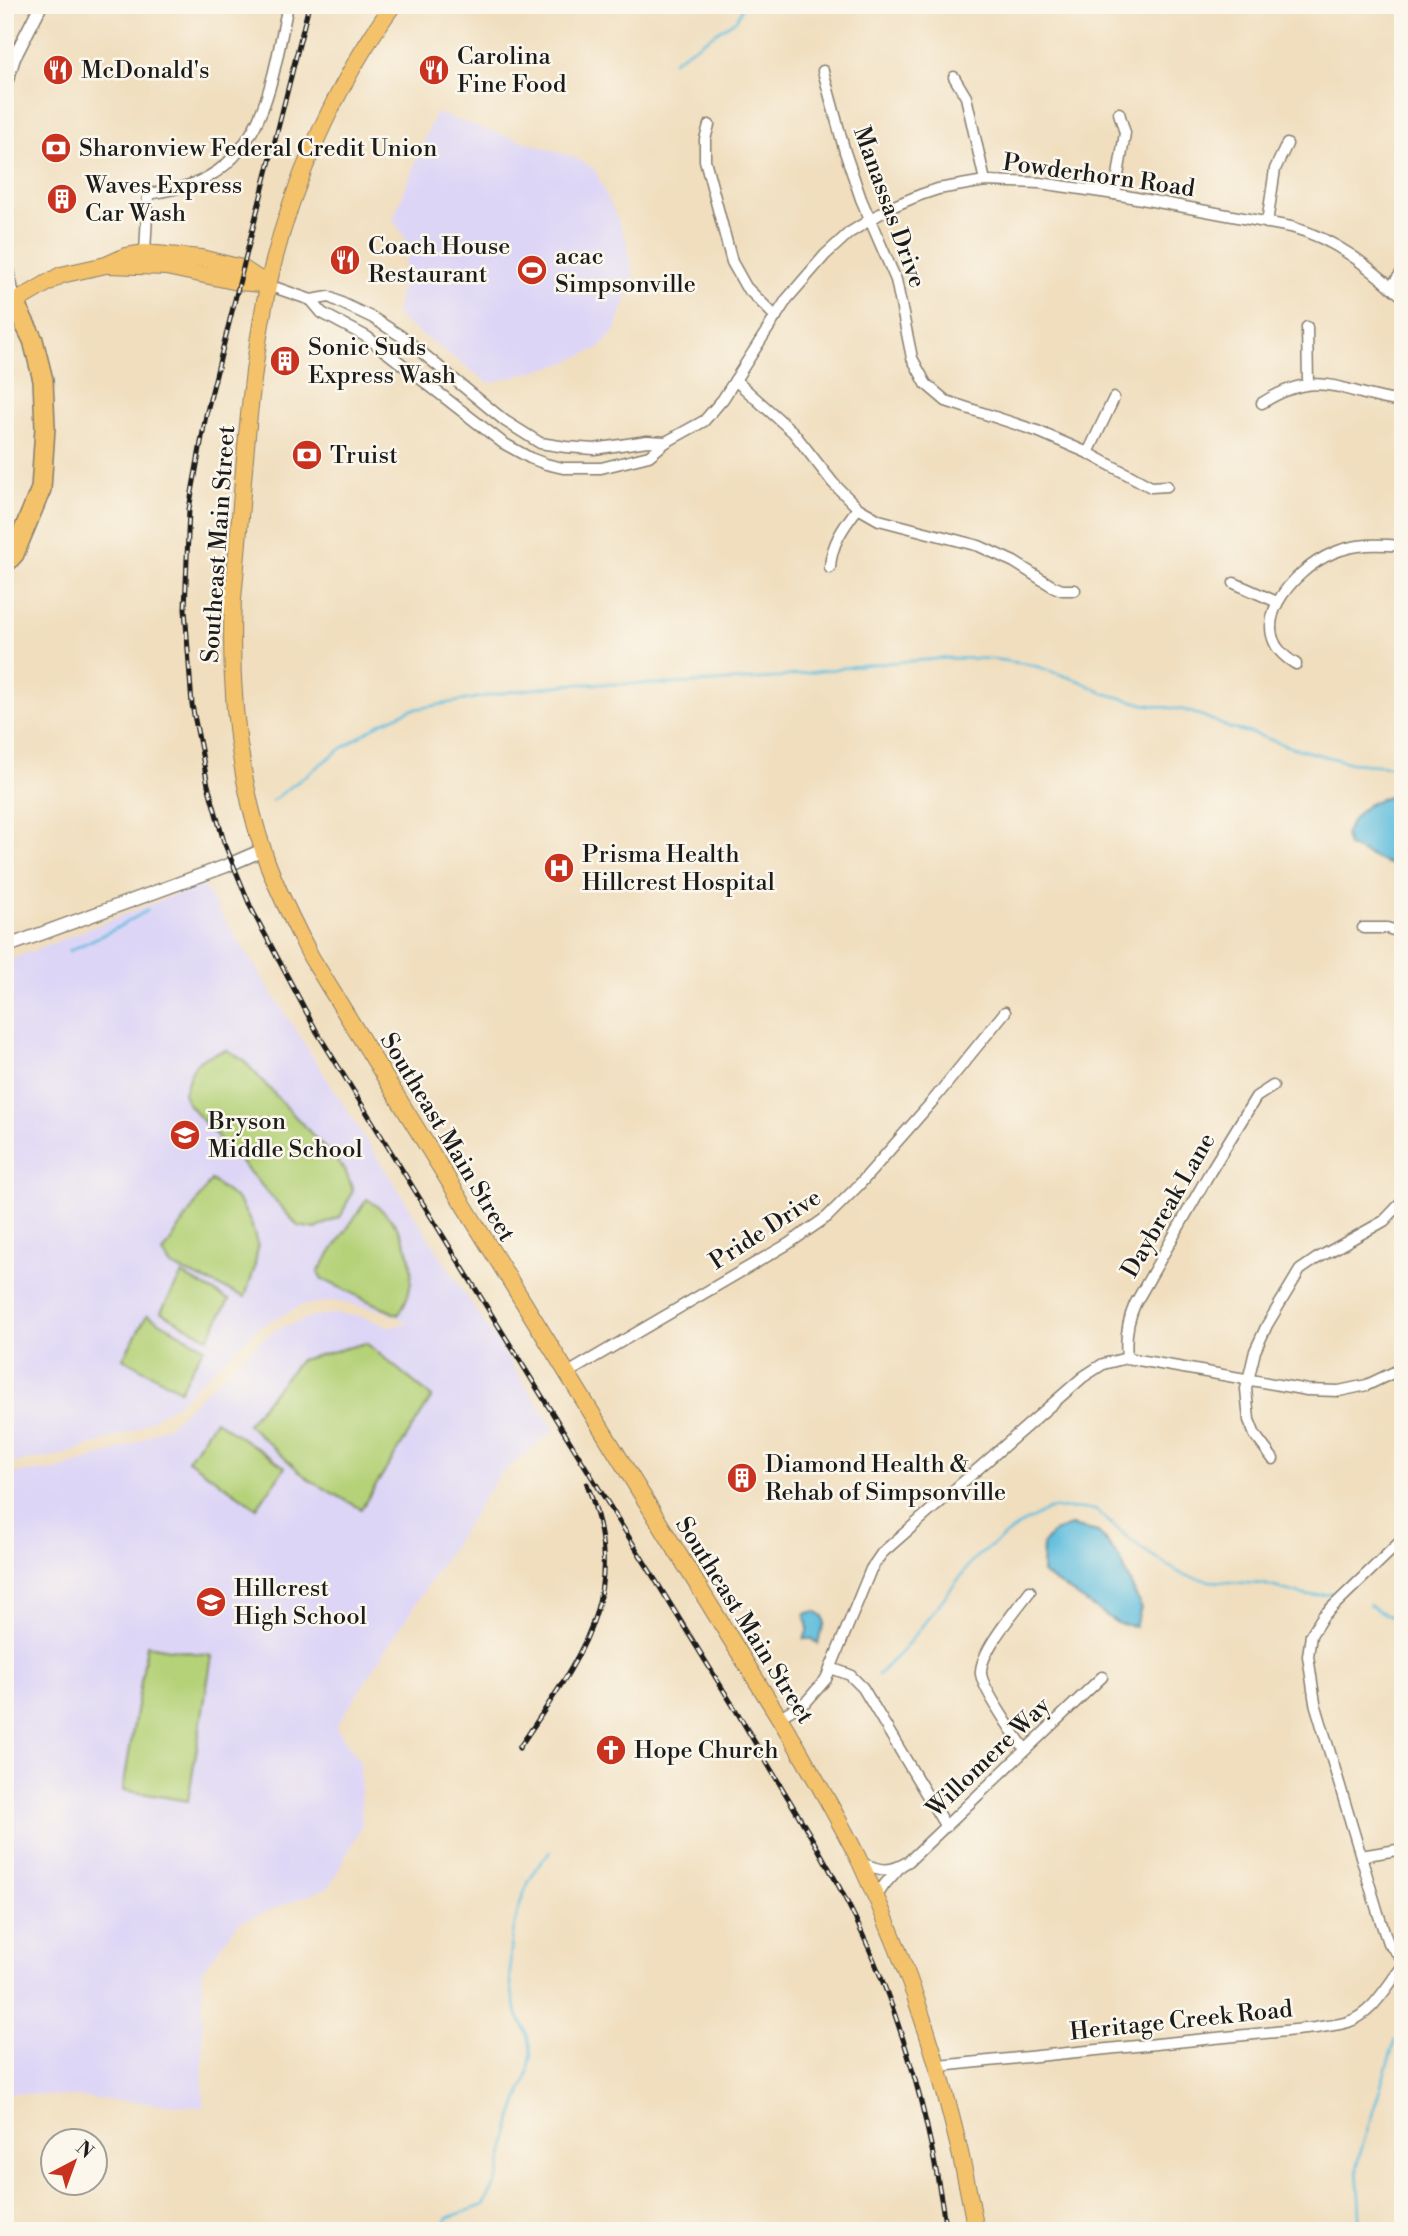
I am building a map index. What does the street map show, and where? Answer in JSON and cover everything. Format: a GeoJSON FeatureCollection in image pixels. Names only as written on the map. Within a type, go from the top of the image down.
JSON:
{"type":"FeatureCollection","features":[{"type":"Feature","properties":{"kind":"highway"},"geometry":{"type":"LineString","coordinates":[[5,564],[14,554],[40,489],[45,428],[43,380],[33,340],[10,305]]}},
{"type":"Feature","properties":{"kind":"main road","name":"Southeast Main Street"},"geometry":{"type":"LineString","coordinates":[[393,5],[358,58],[315,143],[278,248],[268,285],[257,349],[231,638],[237,738],[263,850],[285,905],[311,957],[819,1785],[861,1863],[903,1961],[939,2066],[960,2148],[976,2231]]}},
{"type":"Feature","properties":{"kind":"main road"},"geometry":{"type":"LineString","coordinates":[[10,305],[61,275],[145,253],[201,258],[242,268],[268,285]]}},
{"type":"Feature","properties":{"kind":"main road"},"geometry":{"type":"LineString","coordinates":[[106,265],[166,267],[238,282],[268,285]]}},
{"type":"Feature","properties":{"kind":"street"},"geometry":{"type":"LineString","coordinates":[[5,86],[15,58],[41,5]]}},
{"type":"Feature","properties":{"kind":"street"},"geometry":{"type":"LineString","coordinates":[[145,253],[148,194],[198,182],[215,173],[244,145],[253,132],[264,108],[288,5]]}},
{"type":"Feature","properties":{"kind":"street","name":"Manassas Drive"},"geometry":{"type":"LineString","coordinates":[[823,71],[845,152],[896,280],[916,369],[932,391],[958,406],[1037,431],[1088,453],[1151,487],[1167,486]]}},
{"type":"Feature","properties":{"kind":"street"},"geometry":{"type":"LineString","coordinates":[[954,77],[966,97],[985,181]]}},
{"type":"Feature","properties":{"kind":"street"},"geometry":{"type":"LineString","coordinates":[[1115,194],[1125,133],[1119,113]]}},
{"type":"Feature","properties":{"kind":"street"},"geometry":{"type":"LineString","coordinates":[[709,125],[705,139],[705,160],[732,262],[746,287],[776,317]]}},
{"type":"Feature","properties":{"kind":"street"},"geometry":{"type":"LineString","coordinates":[[1267,223],[1275,169],[1287,144]]}},
{"type":"Feature","properties":{"kind":"street","name":"Powderhorn Road"},"geometry":{"type":"LineString","coordinates":[[311,300],[321,313],[367,337],[503,443],[530,458],[563,468],[600,467],[649,456],[667,442],[704,421],[723,398],[776,317],[825,255],[849,233],[889,208],[948,187],[985,181],[1040,183],[1115,194],[1299,229],[1333,243],[1363,262],[1403,297]]}},
{"type":"Feature","properties":{"kind":"street"},"geometry":{"type":"LineString","coordinates":[[5,256],[10,305]]}},
{"type":"Feature","properties":{"kind":"street"},"geometry":{"type":"LineString","coordinates":[[1391,286],[1403,271]]}},
{"type":"Feature","properties":{"kind":"street","name":"Powderhorn Road"},"geometry":{"type":"LineString","coordinates":[[268,285],[311,300],[329,297],[373,317],[404,338],[505,421],[540,443],[594,449],[647,440],[667,442]]}},
{"type":"Feature","properties":{"kind":"street"},"geometry":{"type":"LineString","coordinates":[[1307,327],[1308,383]]}},
{"type":"Feature","properties":{"kind":"street"},"geometry":{"type":"LineString","coordinates":[[735,380],[793,432],[833,483],[858,508],[880,520],[979,546],[1014,562],[1052,586],[1062,590],[1075,590]]}},
{"type":"Feature","properties":{"kind":"street"},"geometry":{"type":"LineString","coordinates":[[1262,403],[1277,394],[1308,383],[1327,384],[1403,402]]}},
{"type":"Feature","properties":{"kind":"street"},"geometry":{"type":"LineString","coordinates":[[1088,453],[1114,398]]}},
{"type":"Feature","properties":{"kind":"street"},"geometry":{"type":"LineString","coordinates":[[831,568],[832,552],[838,538],[858,508]]}},
{"type":"Feature","properties":{"kind":"street"},"geometry":{"type":"LineString","coordinates":[[1296,664],[1280,650],[1274,640],[1271,620],[1277,602],[1294,579],[1332,553],[1372,544],[1403,546]]}},
{"type":"Feature","properties":{"kind":"street"},"geometry":{"type":"LineString","coordinates":[[1234,583],[1277,602]]}},
{"type":"Feature","properties":{"kind":"street"},"geometry":{"type":"LineString","coordinates":[[5,947],[263,850]]}},
{"type":"Feature","properties":{"kind":"street"},"geometry":{"type":"LineString","coordinates":[[1363,928],[1387,928],[1403,933]]}},
{"type":"Feature","properties":{"kind":"street","name":"Pride Drive"},"geometry":{"type":"LineString","coordinates":[[566,1374],[788,1244],[827,1217],[931,1103],[1006,1012]]}},
{"type":"Feature","properties":{"kind":"street","name":"Daybreak Lane"},"geometry":{"type":"LineString","coordinates":[[1127,1358],[1126,1335],[1135,1304],[1256,1097],[1273,1086]]}},
{"type":"Feature","properties":{"kind":"street"},"geometry":{"type":"LineString","coordinates":[[1273,1459],[1255,1436],[1249,1419],[1246,1389],[1255,1351],[1267,1325],[1300,1270],[1384,1221],[1403,1201]]}},
{"type":"Feature","properties":{"kind":"street"},"geometry":{"type":"LineString","coordinates":[[778,1718],[807,1701],[826,1679],[871,1569],[882,1553],[1083,1377],[1103,1364],[1127,1358],[1307,1390],[1339,1391],[1367,1385],[1403,1368]]}},
{"type":"Feature","properties":{"kind":"street"},"geometry":{"type":"LineString","coordinates":[[1403,1539],[1322,1616],[1311,1635],[1308,1656],[1315,1703],[1388,1943],[1403,1959]]}},
{"type":"Feature","properties":{"kind":"street"},"geometry":{"type":"LineString","coordinates":[[1025,1749],[1009,1727],[981,1676],[982,1662],[990,1647],[1030,1591]]}},
{"type":"Feature","properties":{"kind":"street"},"geometry":{"type":"LineString","coordinates":[[831,1668],[850,1675],[863,1688],[946,1826]]}},
{"type":"Feature","properties":{"kind":"street","name":"Willomere Way"},"geometry":{"type":"LineString","coordinates":[[876,1897],[902,1865],[1102,1677]]}},
{"type":"Feature","properties":{"kind":"street"},"geometry":{"type":"LineString","coordinates":[[1361,1856],[1403,1849]]}},
{"type":"Feature","properties":{"kind":"street"},"geometry":{"type":"LineString","coordinates":[[861,1863],[879,1870],[892,1870],[902,1865]]}},
{"type":"Feature","properties":{"kind":"street","name":"Heritage Creek Road"},"geometry":{"type":"LineString","coordinates":[[939,2066],[1315,2028],[1349,2022],[1364,2014],[1403,1966]]}},
{"type":"Feature","properties":{"kind":"shaded area"},"geometry":{"type":"Polygon","coordinates":[[[435,113],[576,158],[595,170],[626,239],[634,276],[616,329],[601,347],[565,363],[489,383],[396,316],[409,244],[393,219],[435,113]]]}},
{"type":"Feature","properties":{"kind":"shaded area","name":"Hillcrest High School"},"geometry":{"type":"Polygon","coordinates":[[[202,884],[555,1430],[498,1476],[336,1727],[360,1762],[362,1826],[329,1887],[238,1923],[202,1971],[203,2107],[5,2092],[5,1473],[57,1470],[139,1441],[172,1423],[252,1347],[277,1329],[314,1316],[336,1314],[360,1316],[390,1327],[409,1322],[381,1310],[333,1301],[302,1305],[259,1327],[178,1403],[135,1430],[63,1455],[5,1464],[5,962],[202,884]]]}},
{"type":"Feature","properties":{"kind":"green space"},"geometry":{"type":"Polygon","coordinates":[[[227,1050],[243,1060],[345,1170],[353,1190],[341,1216],[316,1229],[298,1226],[188,1104],[184,1094],[193,1068],[202,1059],[227,1050]]]}},
{"type":"Feature","properties":{"kind":"green space"},"geometry":{"type":"Polygon","coordinates":[[[211,1180],[239,1201],[251,1223],[258,1247],[245,1297],[171,1266],[163,1253],[211,1180]]]}},
{"type":"Feature","properties":{"kind":"green space"},"geometry":{"type":"Polygon","coordinates":[[[367,1199],[393,1221],[408,1251],[411,1283],[398,1315],[322,1279],[318,1272],[367,1199]]]}},
{"type":"Feature","properties":{"kind":"green space"},"geometry":{"type":"Polygon","coordinates":[[[182,1274],[229,1300],[208,1338],[161,1312],[182,1274]]]}},
{"type":"Feature","properties":{"kind":"green space"},"geometry":{"type":"Polygon","coordinates":[[[147,1315],[204,1347],[180,1390],[123,1358],[147,1315]]]}},
{"type":"Feature","properties":{"kind":"green space"},"geometry":{"type":"Polygon","coordinates":[[[366,1343],[432,1397],[361,1509],[309,1480],[247,1424],[300,1360],[366,1343]]]}},
{"type":"Feature","properties":{"kind":"green space"},"geometry":{"type":"Polygon","coordinates":[[[215,1420],[285,1467],[257,1508],[188,1460],[215,1420]]]}},
{"type":"Feature","properties":{"kind":"green space"},"geometry":{"type":"Polygon","coordinates":[[[147,1645],[212,1656],[188,1801],[123,1790],[147,1645]]]}},
{"type":"Feature","properties":{"kind":"water"},"geometry":{"type":"Polygon","coordinates":[[[1403,794],[1403,867],[1386,863],[1348,846],[1345,835],[1360,811],[1383,798],[1403,794]]]}},
{"type":"Feature","properties":{"kind":"water"},"geometry":{"type":"Polygon","coordinates":[[[1071,1526],[1098,1532],[1120,1559],[1141,1608],[1135,1626],[1119,1624],[1042,1573],[1043,1544],[1054,1532],[1071,1526]]]}},
{"type":"Feature","properties":{"kind":"water"},"geometry":{"type":"Polygon","coordinates":[[[815,1611],[823,1616],[825,1624],[818,1644],[813,1639],[804,1639],[808,1629],[805,1614],[815,1611]]]}},
{"type":"Feature","properties":{"kind":"waterway"},"geometry":{"type":"LineString","coordinates":[[673,61],[737,19],[743,5]]}},
{"type":"Feature","properties":{"kind":"waterway"},"geometry":{"type":"LineString","coordinates":[[272,801],[338,751],[379,724],[410,710],[509,692],[573,684],[673,684],[774,678],[863,665],[947,658],[993,659],[1032,665],[1080,681],[1103,693],[1144,704],[1184,710],[1229,728],[1290,747],[1351,763],[1403,767]]}},
{"type":"Feature","properties":{"kind":"waterway"},"geometry":{"type":"LineString","coordinates":[[69,951],[148,910]]}},
{"type":"Feature","properties":{"kind":"waterway"},"geometry":{"type":"LineString","coordinates":[[878,1675],[904,1649],[975,1558],[1020,1525],[1049,1509],[1095,1510],[1142,1549],[1183,1575],[1210,1581],[1263,1584],[1308,1596],[1331,1594]]}},
{"type":"Feature","properties":{"kind":"waterway"},"geometry":{"type":"LineString","coordinates":[[1369,1605],[1386,1615],[1403,1620]]}},
{"type":"Feature","properties":{"kind":"waterway"},"geometry":{"type":"LineString","coordinates":[[442,2231],[447,2218],[484,2205],[494,2188],[512,2119],[529,2070],[529,2039],[514,2002],[510,1964],[515,1923],[521,1903],[528,1884],[550,1852]]}},
{"type":"Feature","properties":{"kind":"waterway"},"geometry":{"type":"LineString","coordinates":[[1356,2231],[1360,2213],[1357,2169],[1360,2154],[1395,2040]]}},
{"type":"Feature","properties":{"kind":"railway"},"geometry":{"type":"LineString","coordinates":[[309,5],[206,415],[189,509],[185,609],[192,705],[208,785],[224,842],[251,908],[317,1032],[740,1717],[843,1894],[888,1995],[913,2072],[932,2151],[946,2231]]}},
{"type":"Feature","properties":{"kind":"railway"},"geometry":{"type":"LineString","coordinates":[[519,1748],[578,1655],[592,1625],[601,1594],[603,1561],[599,1524],[587,1484]]}},
{"type":"Feature","properties":{"kind":"place","name":"McDonald's"},"geometry":{"type":"Point","coordinates":[58,70]}},
{"type":"Feature","properties":{"kind":"place","name":"Carolina Fine Food"},"geometry":{"type":"Point","coordinates":[434,70]}},
{"type":"Feature","properties":{"kind":"place","name":"Sharonview Federal Credit Union"},"geometry":{"type":"Point","coordinates":[56,148]}},
{"type":"Feature","properties":{"kind":"place","name":"Waves Express Car Wash"},"geometry":{"type":"Point","coordinates":[62,199]}},
{"type":"Feature","properties":{"kind":"place","name":"Coach House Restaurant"},"geometry":{"type":"Point","coordinates":[345,260]}},
{"type":"Feature","properties":{"kind":"place","name":"acac Simpsonville"},"geometry":{"type":"Point","coordinates":[532,270]}},
{"type":"Feature","properties":{"kind":"place","name":"Sonic Suds Express Wash"},"geometry":{"type":"Point","coordinates":[285,361]}},
{"type":"Feature","properties":{"kind":"place","name":"Truist"},"geometry":{"type":"Point","coordinates":[307,455]}},
{"type":"Feature","properties":{"kind":"place","name":"Prisma Health Hillcrest Hospital"},"geometry":{"type":"Point","coordinates":[559,868]}},
{"type":"Feature","properties":{"kind":"place","name":"Bryson Middle School"},"geometry":{"type":"Point","coordinates":[185,1135]}},
{"type":"Feature","properties":{"kind":"place","name":"Diamond Health & Rehab of Simpsonville"},"geometry":{"type":"Point","coordinates":[742,1478]}},
{"type":"Feature","properties":{"kind":"place","name":"Hillcrest High School"},"geometry":{"type":"Point","coordinates":[211,1602]}},
{"type":"Feature","properties":{"kind":"place","name":"Hope Church"},"geometry":{"type":"Point","coordinates":[611,1750]}}]}
